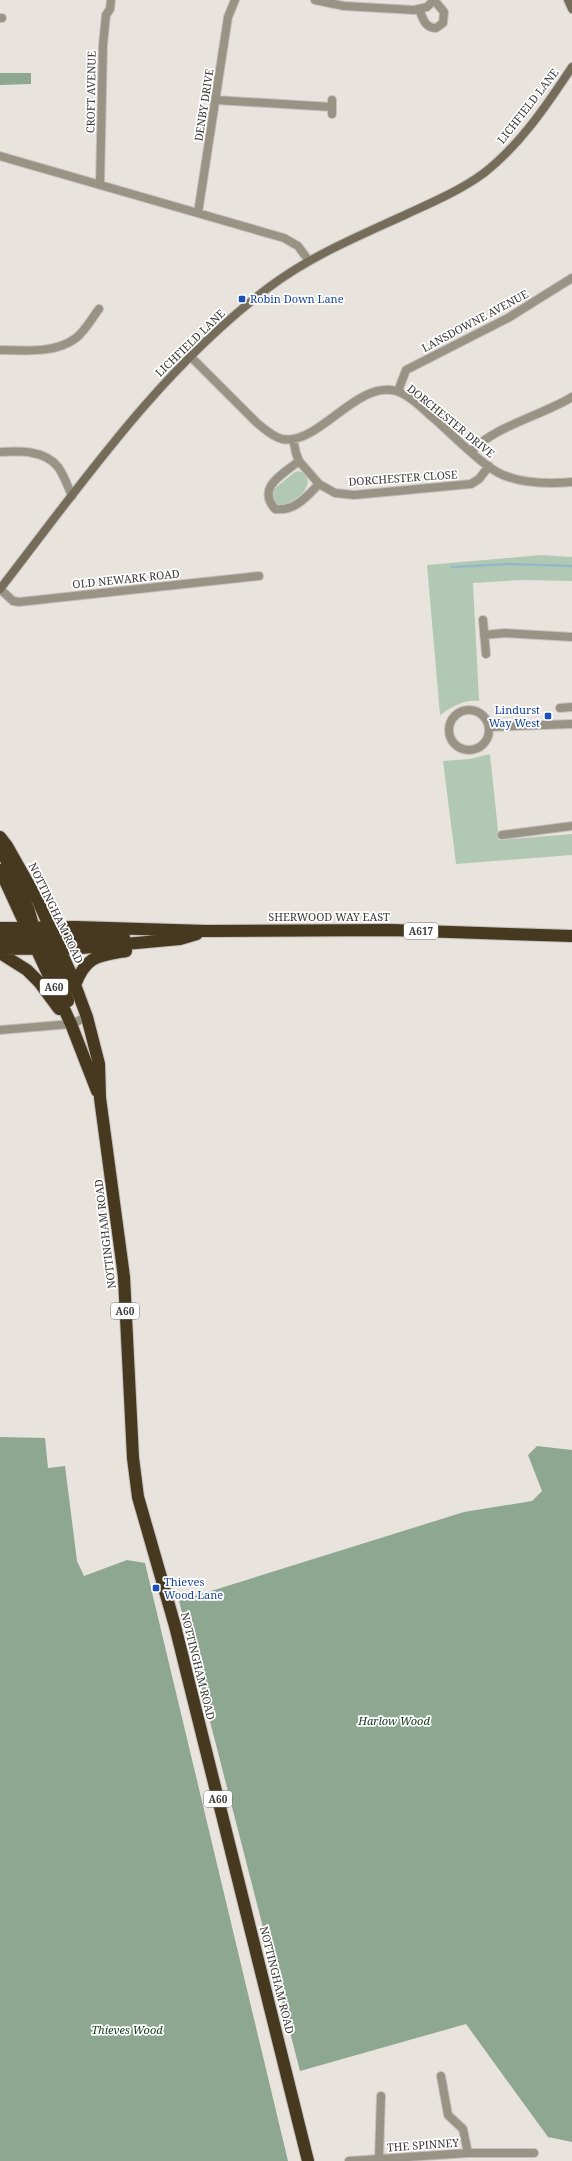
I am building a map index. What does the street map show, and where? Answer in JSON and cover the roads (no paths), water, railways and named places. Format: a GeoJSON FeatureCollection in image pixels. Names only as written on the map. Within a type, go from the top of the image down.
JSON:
{"type":"FeatureCollection","features":[{"type":"Feature","properties":{"kind":"highway","name":"NOTTINGHAM ROAD"},"geometry":{"type":"LineString","coordinates":[[0,837],[7,846],[35,897],[42,938],[71,1024],[100,1098]]}},
{"type":"Feature","properties":{"kind":"highway"},"geometry":{"type":"LineString","coordinates":[[0,847],[42,938]]}},
{"type":"Feature","properties":{"kind":"highway","name":"NOTTINGHAM ROAD"},"geometry":{"type":"LineString","coordinates":[[0,870],[42,938],[75,986],[87,1017],[99,1064],[100,1098],[124,1277],[133,1458],[138,1497],[177,1634],[308,2161]]}},
{"type":"Feature","properties":{"kind":"highway","name":"A617"},"geometry":{"type":"LineString","coordinates":[[0,928],[42,938]]}},
{"type":"Feature","properties":{"kind":"highway","name":"SHERWOOD WAY EAST"},"geometry":{"type":"LineString","coordinates":[[42,938],[129,928],[206,931],[391,930],[572,936]]}},
{"type":"Feature","properties":{"kind":"highway","name":"SHERWOOD WAY EAST"},"geometry":{"type":"LineString","coordinates":[[149,942],[180,939],[206,931]]}},
{"type":"Feature","properties":{"kind":"highway"},"geometry":{"type":"LineString","coordinates":[[0,938],[126,937],[149,942]]}},
{"type":"Feature","properties":{"kind":"highway","name":"A617"},"geometry":{"type":"LineString","coordinates":[[0,950],[42,938]]}},
{"type":"Feature","properties":{"kind":"highway"},"geometry":{"type":"LineString","coordinates":[[75,986],[80,971],[88,962],[97,957],[126,951],[149,942]]}},
{"type":"Feature","properties":{"kind":"highway"},"geometry":{"type":"LineString","coordinates":[[0,953],[27,970],[39,982],[71,1024]]}},
{"type":"Feature","properties":{"kind":"street","name":"CROFT AVENUE"},"geometry":{"type":"LineString","coordinates":[[100,185],[103,45],[106,15],[110,9],[111,0]]}},
{"type":"Feature","properties":{"kind":"street","name":"DENBY DRIVE"},"geometry":{"type":"LineString","coordinates":[[198,213],[228,17],[235,0]]}},
{"type":"Feature","properties":{"kind":"street"},"geometry":{"type":"LineString","coordinates":[[315,0],[344,6],[423,8],[434,0],[444,12],[444,21],[441,26],[436,28],[428,26],[423,21],[423,8]]}},
{"type":"Feature","properties":{"kind":"street"},"geometry":{"type":"LineString","coordinates":[[568,0],[572,9]]}},
{"type":"Feature","properties":{"kind":"street","name":"LICHFIELD LANE"},"geometry":{"type":"LineString","coordinates":[[0,589],[123,429],[190,356],[231,318],[268,288],[324,251],[422,207],[467,184],[482,174],[504,156],[552,97],[572,67]]}},
{"type":"Feature","properties":{"kind":"street"},"geometry":{"type":"LineString","coordinates":[[216,100],[332,107]]}},
{"type":"Feature","properties":{"kind":"street"},"geometry":{"type":"LineString","coordinates":[[0,156],[292,241],[309,261]]}},
{"type":"Feature","properties":{"kind":"street","name":"LANSDOWNE AVENUE"},"geometry":{"type":"LineString","coordinates":[[398,392],[406,370],[508,318],[572,278]]}},
{"type":"Feature","properties":{"kind":"street"},"geometry":{"type":"LineString","coordinates":[[0,350],[52,348],[63,346],[76,338],[99,309]]}},
{"type":"Feature","properties":{"kind":"street"},"geometry":{"type":"LineString","coordinates":[[190,356],[269,432],[282,439],[293,439]]}},
{"type":"Feature","properties":{"kind":"street","name":"DORCHESTER DRIVE"},"geometry":{"type":"LineString","coordinates":[[293,439],[302,437],[370,392],[388,389],[398,392],[415,403],[489,466],[503,475],[527,482],[572,482]]}},
{"type":"Feature","properties":{"kind":"street"},"geometry":{"type":"LineString","coordinates":[[472,451],[478,444],[502,430],[572,397]]}},
{"type":"Feature","properties":{"kind":"street","name":"DORCHESTER CLOSE"},"geometry":{"type":"LineString","coordinates":[[293,439],[296,453],[300,461],[319,484],[335,493],[354,495],[447,488],[471,484],[479,480],[489,466]]}},
{"type":"Feature","properties":{"kind":"street"},"geometry":{"type":"LineString","coordinates":[[0,452],[21,452],[45,456],[58,467],[72,496]]}},
{"type":"Feature","properties":{"kind":"street"},"geometry":{"type":"LineString","coordinates":[[300,461],[271,485],[268,494],[269,502],[275,509],[283,511],[293,508],[319,484]]}},
{"type":"Feature","properties":{"kind":"street","name":"OLD NEWARK ROAD"},"geometry":{"type":"LineString","coordinates":[[0,589],[8,597],[19,602],[259,576]]}},
{"type":"Feature","properties":{"kind":"street"},"geometry":{"type":"LineString","coordinates":[[483,620],[486,654]]}},
{"type":"Feature","properties":{"kind":"street"},"geometry":{"type":"LineString","coordinates":[[484,635],[505,633],[572,637]]}},
{"type":"Feature","properties":{"kind":"street"},"geometry":{"type":"LineString","coordinates":[[560,708],[572,707]]}},
{"type":"Feature","properties":{"kind":"street"},"geometry":{"type":"LineString","coordinates":[[468,710],[482,715],[489,727],[489,733],[485,743],[471,750],[457,745],[449,731],[454,717],[468,710]]}},
{"type":"Feature","properties":{"kind":"street"},"geometry":{"type":"LineString","coordinates":[[489,727],[572,724]]}},
{"type":"Feature","properties":{"kind":"street"},"geometry":{"type":"LineString","coordinates":[[502,835],[572,826]]}},
{"type":"Feature","properties":{"kind":"street"},"geometry":{"type":"LineString","coordinates":[[0,1030],[71,1024],[87,1017]]}},
{"type":"Feature","properties":{"kind":"street","name":"THE SPINNEY"},"geometry":{"type":"LineString","coordinates":[[441,2076],[448,2115],[463,2129],[468,2153]]}},
{"type":"Feature","properties":{"kind":"street","name":"THE SPINNEY"},"geometry":{"type":"LineString","coordinates":[[379,2158],[381,2096]]}},
{"type":"Feature","properties":{"kind":"street","name":"THE SPINNEY"},"geometry":{"type":"LineString","coordinates":[[349,2161],[468,2153],[534,2153]]}},
{"type":"Feature","properties":{"kind":"waterway"},"geometry":{"type":"LineString","coordinates":[[452,567],[509,564],[572,566]]}},
{"type":"Feature","properties":{"kind":"place","name":"Robin Down Lane"},"geometry":{"type":"Point","coordinates":[242,299]}},
{"type":"Feature","properties":{"kind":"place","name":"Lindurst Way West"},"geometry":{"type":"Point","coordinates":[548,716]}},
{"type":"Feature","properties":{"kind":"place","name":"Thieves Wood Lane"},"geometry":{"type":"Point","coordinates":[156,1588]}},
{"type":"Feature","properties":{"kind":"park label","name":"Harlow Wood"},"geometry":{"type":"Point","coordinates":[394,1721]}},
{"type":"Feature","properties":{"kind":"park label","name":"Thieves Wood"},"geometry":{"type":"Point","coordinates":[127,2030]}}]}
